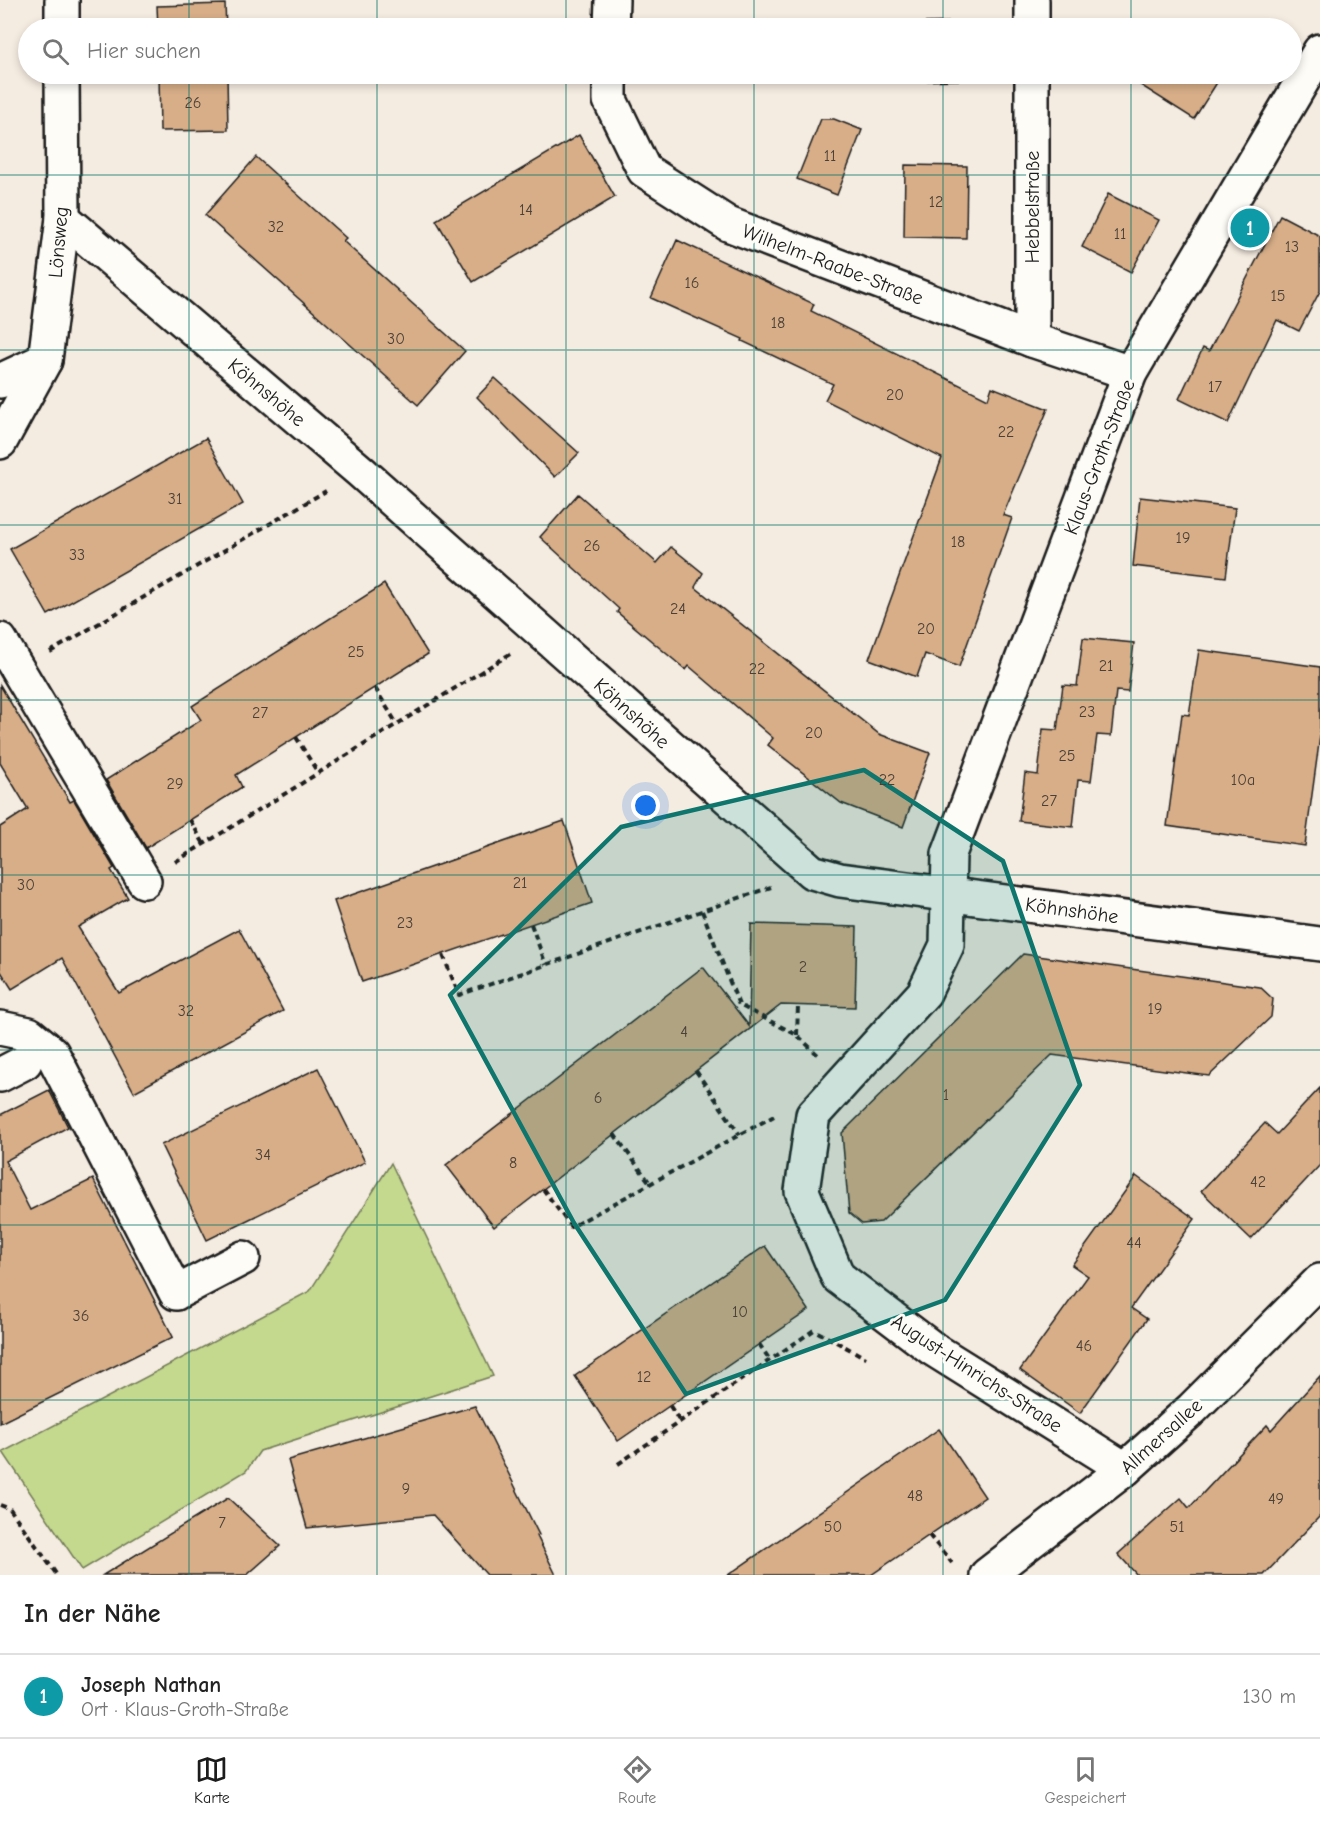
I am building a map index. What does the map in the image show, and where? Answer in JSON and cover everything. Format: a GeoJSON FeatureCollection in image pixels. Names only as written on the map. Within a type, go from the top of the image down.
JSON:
{"type":"FeatureCollection","features":[{"type":"Feature","properties":{"kind":"street"},"geometry":{"type":"LineString","coordinates":[[62,0],[62,18]]}},
{"type":"Feature","properties":{"kind":"street"},"geometry":{"type":"LineString","coordinates":[[611,18],[612,0]]}},
{"type":"Feature","properties":{"kind":"street"},"geometry":{"type":"LineString","coordinates":[[1032,0],[1032,18]]}},
{"type":"Feature","properties":{"kind":"street","name":"Klaus-Groth-Straße"},"geometry":{"type":"LineString","coordinates":[[1302,82],[1320,51]]}},
{"type":"Feature","properties":{"kind":"street","name":"Lönsweg"},"geometry":{"type":"LineString","coordinates":[[45,360],[63,218],[62,84]]}},
{"type":"Feature","properties":{"kind":"street","name":"Wilhelm-Raabe-Straße"},"geometry":{"type":"LineString","coordinates":[[610,84],[610,100],[644,170],[728,224],[1032,340],[1130,374]]}},
{"type":"Feature","properties":{"kind":"street","name":"Hebbelstraße"},"geometry":{"type":"LineString","coordinates":[[1032,84],[1032,340]]}},
{"type":"Feature","properties":{"kind":"street","name":"Klaus-Groth-Straße"},"geometry":{"type":"LineString","coordinates":[[949,893],[949,854],[1130,374],[1301,84]]}},
{"type":"Feature","properties":{"kind":"street","name":"Köhnshöhe"},"geometry":{"type":"LineString","coordinates":[[63,218],[360,471],[812,872],[840,879],[1320,944]]}},
{"type":"Feature","properties":{"kind":"street"},"geometry":{"type":"LineString","coordinates":[[0,381],[45,360]]}},
{"type":"Feature","properties":{"kind":"street"},"geometry":{"type":"LineString","coordinates":[[0,442],[45,360]]}},
{"type":"Feature","properties":{"kind":"street"},"geometry":{"type":"LineString","coordinates":[[0,640],[144,881]]}},
{"type":"Feature","properties":{"kind":"street"},"geometry":{"type":"LineString","coordinates":[[813,1115],[924,993],[948,945],[949,893]]}},
{"type":"Feature","properties":{"kind":"street"},"geometry":{"type":"LineString","coordinates":[[0,1028],[29,1034],[52,1053],[176,1293],[243,1258]]}},
{"type":"Feature","properties":{"kind":"street","name":"August-Hinrichs-Straße"},"geometry":{"type":"LineString","coordinates":[[813,1115],[802,1191],[838,1277],[933,1349],[1125,1468]]}},
{"type":"Feature","properties":{"kind":"street","name":"Allmersallee"},"geometry":{"type":"LineString","coordinates":[[987,1575],[1125,1468],[1192,1409],[1320,1281]]}},
{"type":"Feature","properties":{"kind":"path"},"geometry":{"type":"LineString","coordinates":[[18,670],[360,471]]}},
{"type":"Feature","properties":{"kind":"path"},"geometry":{"type":"LineString","coordinates":[[144,881],[543,634]]}},
{"type":"Feature","properties":{"kind":"path"},"geometry":{"type":"LineString","coordinates":[[375,688],[396,724]]}},
{"type":"Feature","properties":{"kind":"path"},"geometry":{"type":"LineString","coordinates":[[296,737],[318,773]]}},
{"type":"Feature","properties":{"kind":"path"},"geometry":{"type":"LineString","coordinates":[[190,820],[204,844]]}},
{"type":"Feature","properties":{"kind":"path"},"geometry":{"type":"LineString","coordinates":[[442,955],[459,995],[812,872]]}},
{"type":"Feature","properties":{"kind":"path"},"geometry":{"type":"LineString","coordinates":[[702,911],[739,1005],[796,1035],[844,1080]]}},
{"type":"Feature","properties":{"kind":"path"},"geometry":{"type":"LineString","coordinates":[[531,924],[546,965]]}},
{"type":"Feature","properties":{"kind":"path"},"geometry":{"type":"LineString","coordinates":[[796,1035],[798,1006]]}},
{"type":"Feature","properties":{"kind":"path"},"geometry":{"type":"LineString","coordinates":[[696,1071],[740,1135]]}},
{"type":"Feature","properties":{"kind":"path"},"geometry":{"type":"LineString","coordinates":[[543,1189],[571,1227],[784,1111],[813,1115]]}},
{"type":"Feature","properties":{"kind":"path"},"geometry":{"type":"LineString","coordinates":[[614,1134],[650,1183]]}},
{"type":"Feature","properties":{"kind":"path"},"geometry":{"type":"LineString","coordinates":[[618,1464],[814,1330],[866,1358]]}},
{"type":"Feature","properties":{"kind":"path"},"geometry":{"type":"LineString","coordinates":[[759,1344],[770,1360]]}},
{"type":"Feature","properties":{"kind":"path"},"geometry":{"type":"LineString","coordinates":[[669,1406],[680,1422]]}},
{"type":"Feature","properties":{"kind":"path"},"geometry":{"type":"LineString","coordinates":[[0,1505],[10,1509],[57,1575]]}},
{"type":"Feature","properties":{"kind":"path"},"geometry":{"type":"LineString","coordinates":[[929,1535],[956,1567]]}},
{"type":"Feature","properties":{"kind":"highlighted area"},"geometry":{"type":"Polygon","coordinates":[[[864,770],[1003,861],[1080,1085],[945,1300],[686,1394],[574,1223],[450,995],[621,827],[864,770]]]}},
{"type":"Feature","properties":{"kind":"green space"},"geometry":{"type":"Polygon","coordinates":[[[391,1163],[493,1376],[260,1451],[246,1471],[82,1570],[3,1452],[310,1291],[391,1163]]]}},
{"type":"Feature","properties":{"kind":"building"},"geometry":{"type":"Polygon","coordinates":[[[225,4],[226,18],[158,18],[157,6],[225,4]]]}},
{"type":"Feature","properties":{"kind":"building"},"geometry":{"type":"Polygon","coordinates":[[[159,84],[227,84],[228,130],[160,131],[159,84]]]}},
{"type":"Feature","properties":{"kind":"building"},"geometry":{"type":"Polygon","coordinates":[[[1139,84],[1216,84],[1194,119],[1139,84]]]}},
{"type":"Feature","properties":{"kind":"building"},"geometry":{"type":"Polygon","coordinates":[[[821,119],[834,119],[862,130],[837,195],[797,179],[821,119]]]}},
{"type":"Feature","properties":{"kind":"building"},"geometry":{"type":"Polygon","coordinates":[[[579,135],[615,197],[473,282],[436,220],[579,135]]]}},
{"type":"Feature","properties":{"kind":"building"},"geometry":{"type":"Polygon","coordinates":[[[256,157],[346,238],[343,241],[465,351],[418,405],[205,215],[256,157]]]}},
{"type":"Feature","properties":{"kind":"building"},"geometry":{"type":"Polygon","coordinates":[[[905,165],[967,166],[966,238],[904,237],[905,165]]]}},
{"type":"Feature","properties":{"kind":"building"},"geometry":{"type":"Polygon","coordinates":[[[1108,194],[1159,220],[1131,272],[1082,247],[1108,194]]]}},
{"type":"Feature","properties":{"kind":"building"},"geometry":{"type":"Polygon","coordinates":[[[1280,215],[1320,236],[1320,291],[1299,331],[1277,320],[1228,423],[1179,399],[1203,348],[1209,351],[1280,215]]]}},
{"type":"Feature","properties":{"kind":"building"},"geometry":{"type":"Polygon","coordinates":[[[677,240],[814,304],[811,311],[988,399],[992,387],[1048,409],[1003,515],[1012,518],[959,667],[925,654],[917,677],[869,659],[942,458],[825,400],[833,384],[742,341],[743,339],[651,298],[677,240]]]}},
{"type":"Feature","properties":{"kind":"building"},"geometry":{"type":"Polygon","coordinates":[[[495,378],[579,453],[555,477],[477,397],[495,378]]]}},
{"type":"Feature","properties":{"kind":"building"},"geometry":{"type":"Polygon","coordinates":[[[206,438],[243,504],[48,615],[10,549],[206,438]]]}},
{"type":"Feature","properties":{"kind":"building"},"geometry":{"type":"Polygon","coordinates":[[[578,494],[657,563],[671,547],[703,573],[695,587],[879,734],[930,753],[903,827],[841,803],[768,745],[773,738],[689,666],[686,670],[617,612],[619,609],[540,537],[578,494]]]}},
{"type":"Feature","properties":{"kind":"building"},"geometry":{"type":"Polygon","coordinates":[[[1140,497],[1235,508],[1226,577],[1133,566],[1140,497]]]}},
{"type":"Feature","properties":{"kind":"building"},"geometry":{"type":"Polygon","coordinates":[[[384,584],[428,654],[236,775],[242,787],[146,848],[106,780],[201,720],[192,706],[384,584]]]}},
{"type":"Feature","properties":{"kind":"building"},"geometry":{"type":"Polygon","coordinates":[[[1083,638],[1134,643],[1128,692],[1116,691],[1111,736],[1097,735],[1091,781],[1078,780],[1073,827],[1019,821],[1025,773],[1038,775],[1043,729],[1057,730],[1063,685],[1077,686],[1083,638]]]}},
{"type":"Feature","properties":{"kind":"building"},"geometry":{"type":"Polygon","coordinates":[[[1199,650],[1320,667],[1320,736],[1305,846],[1167,826],[1182,714],[1189,715],[1199,650]]]}},
{"type":"Feature","properties":{"kind":"building"},"geometry":{"type":"Polygon","coordinates":[[[0,685],[70,802],[74,800],[114,868],[111,870],[128,898],[78,927],[119,993],[239,929],[283,1011],[134,1092],[62,958],[12,989],[0,970],[0,827],[28,809],[0,763],[0,685]]]}},
{"type":"Feature","properties":{"kind":"building"},"geometry":{"type":"Polygon","coordinates":[[[564,821],[592,903],[362,982],[334,901],[564,821]]]}},
{"type":"Feature","properties":{"kind":"building"},"geometry":{"type":"Polygon","coordinates":[[[751,924],[857,927],[855,1007],[781,1005],[494,1227],[446,1165],[703,967],[749,1026],[751,924]]]}},
{"type":"Feature","properties":{"kind":"building"},"geometry":{"type":"Polygon","coordinates":[[[1023,954],[1260,987],[1273,999],[1271,1017],[1209,1076],[1052,1055],[881,1222],[862,1224],[849,1213],[842,1133],[1023,954]]]}},
{"type":"Feature","properties":{"kind":"building"},"geometry":{"type":"Polygon","coordinates":[[[318,1068],[365,1162],[207,1240],[161,1145],[318,1068]]]}},
{"type":"Feature","properties":{"kind":"building"},"geometry":{"type":"Polygon","coordinates":[[[1320,1088],[1320,1165],[1251,1239],[1201,1191],[1265,1123],[1277,1134],[1320,1088]]]}},
{"type":"Feature","properties":{"kind":"building"},"geometry":{"type":"Polygon","coordinates":[[[49,1090],[68,1127],[5,1161],[30,1210],[93,1179],[173,1337],[0,1423],[0,1115],[49,1090]]]}},
{"type":"Feature","properties":{"kind":"building"},"geometry":{"type":"Polygon","coordinates":[[[1136,1176],[1195,1219],[1131,1308],[1147,1319],[1080,1413],[1020,1370],[1088,1276],[1072,1265],[1136,1176]]]}},
{"type":"Feature","properties":{"kind":"building"},"geometry":{"type":"Polygon","coordinates":[[[765,1246],[809,1310],[618,1441],[575,1376],[765,1246]]]}},
{"type":"Feature","properties":{"kind":"building"},"geometry":{"type":"Polygon","coordinates":[[[1320,1376],[1320,1516],[1264,1575],[1137,1575],[1118,1554],[1181,1498],[1189,1508],[1267,1425],[1271,1430],[1320,1376]]]}},
{"type":"Feature","properties":{"kind":"building"},"geometry":{"type":"Polygon","coordinates":[[[475,1406],[539,1535],[537,1536],[556,1575],[487,1575],[433,1515],[307,1528],[288,1460],[475,1406]]]}},
{"type":"Feature","properties":{"kind":"building"},"geometry":{"type":"Polygon","coordinates":[[[939,1429],[985,1497],[871,1575],[728,1575],[939,1429]]]}},
{"type":"Feature","properties":{"kind":"building"},"geometry":{"type":"Polygon","coordinates":[[[228,1498],[280,1546],[247,1575],[103,1575],[228,1498]]]}},
{"type":"Feature","properties":{"kind":"place","name":"Joseph Nathan"},"geometry":{"type":"Point","coordinates":[1250,228]}}]}
